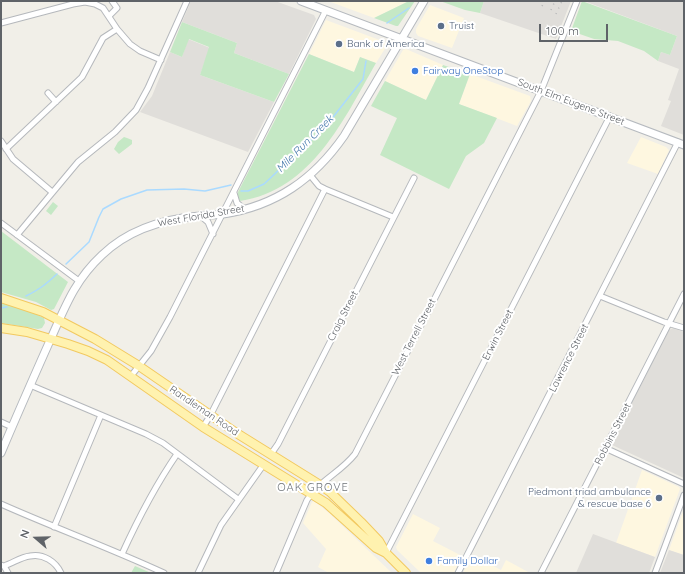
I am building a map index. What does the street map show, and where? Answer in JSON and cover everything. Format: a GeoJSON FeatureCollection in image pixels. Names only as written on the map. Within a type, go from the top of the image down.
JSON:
{"type":"FeatureCollection","features":[{"type":"Feature","properties":{"kind":"main road","name":"South Elm Eugene Street"},"geometry":{"type":"LineString","coordinates":[[301,1],[681,144]]}},
{"type":"Feature","properties":{"kind":"main road","name":"West Florida Street"},"geometry":{"type":"LineString","coordinates":[[1,453],[59,320],[79,281],[103,254],[123,239],[157,223],[223,214],[244,209],[277,197],[294,188],[321,166],[332,154],[424,1]]}},
{"type":"Feature","properties":{"kind":"main road","name":"Randleman Road"},"geometry":{"type":"LineString","coordinates":[[1,298],[43,312],[95,339],[139,366],[210,416],[320,485],[330,492],[362,522],[379,541],[386,553],[405,573]]}},
{"type":"Feature","properties":{"kind":"main road","name":"Randleman Road"},"geometry":{"type":"LineString","coordinates":[[1,328],[27,332],[88,351],[107,360],[203,427],[312,493],[326,503],[376,548],[386,553]]}},
{"type":"Feature","properties":{"kind":"street"},"geometry":{"type":"LineString","coordinates":[[109,16],[117,8],[112,1]]}},
{"type":"Feature","properties":{"kind":"street"},"geometry":{"type":"LineString","coordinates":[[16,235],[78,162],[115,132],[136,110],[148,88],[187,1]]}},
{"type":"Feature","properties":{"kind":"street","name":"West Terrell Street"},"geometry":{"type":"LineString","coordinates":[[276,573],[307,500],[320,485],[348,464],[355,454],[541,91],[577,1]]}},
{"type":"Feature","properties":{"kind":"street"},"geometry":{"type":"LineString","coordinates":[[1,23],[73,4],[94,2],[103,8],[116,29],[130,44],[140,51],[161,60]]}},
{"type":"Feature","properties":{"kind":"street"},"geometry":{"type":"LineString","coordinates":[[131,376],[151,351],[170,317],[326,10]]}},
{"type":"Feature","properties":{"kind":"street"},"geometry":{"type":"LineString","coordinates":[[6,149],[82,77],[104,38],[116,29]]}},
{"type":"Feature","properties":{"kind":"street"},"geometry":{"type":"LineString","coordinates":[[48,93],[56,102]]}},
{"type":"Feature","properties":{"kind":"street","name":"Erwin Street"},"geometry":{"type":"LineString","coordinates":[[386,553],[610,116]]}},
{"type":"Feature","properties":{"kind":"street"},"geometry":{"type":"LineString","coordinates":[[1,141],[13,159],[52,192]]}},
{"type":"Feature","properties":{"kind":"street","name":"Lawrence Street"},"geometry":{"type":"LineString","coordinates":[[458,573],[600,296],[681,144]]}},
{"type":"Feature","properties":{"kind":"street"},"geometry":{"type":"LineString","coordinates":[[310,175],[319,186],[393,217]]}},
{"type":"Feature","properties":{"kind":"street","name":"Craig Street"},"geometry":{"type":"LineString","coordinates":[[271,454],[278,444],[414,178]]}},
{"type":"Feature","properties":{"kind":"street"},"geometry":{"type":"LineString","coordinates":[[203,427],[210,416],[325,189]]}},
{"type":"Feature","properties":{"kind":"street"},"geometry":{"type":"LineString","coordinates":[[234,193],[237,203],[244,209]]}},
{"type":"Feature","properties":{"kind":"street"},"geometry":{"type":"LineString","coordinates":[[201,216],[208,222],[213,234]]}},
{"type":"Feature","properties":{"kind":"street"},"geometry":{"type":"LineString","coordinates":[[1,223],[79,281]]}},
{"type":"Feature","properties":{"kind":"street","name":"Robbins Street"},"geometry":{"type":"LineString","coordinates":[[541,573],[684,294]]}},
{"type":"Feature","properties":{"kind":"street"},"geometry":{"type":"LineString","coordinates":[[600,296],[684,328]]}},
{"type":"Feature","properties":{"kind":"street"},"geometry":{"type":"LineString","coordinates":[[30,385],[146,434],[163,443],[238,499]]}},
{"type":"Feature","properties":{"kind":"street"},"geometry":{"type":"LineString","coordinates":[[54,527],[101,415]]}},
{"type":"Feature","properties":{"kind":"street"},"geometry":{"type":"LineString","coordinates":[[1,422],[12,427]]}},
{"type":"Feature","properties":{"kind":"street"},"geometry":{"type":"LineString","coordinates":[[605,448],[684,484]]}},
{"type":"Feature","properties":{"kind":"street"},"geometry":{"type":"LineString","coordinates":[[122,554],[159,480],[176,454]]}},
{"type":"Feature","properties":{"kind":"street"},"geometry":{"type":"LineString","coordinates":[[198,573],[221,525],[264,464]]}},
{"type":"Feature","properties":{"kind":"street"},"geometry":{"type":"LineString","coordinates":[[655,573],[684,495]]}},
{"type":"Feature","properties":{"kind":"street"},"geometry":{"type":"LineString","coordinates":[[1,504],[164,573]]}},
{"type":"Feature","properties":{"kind":"street"},"geometry":{"type":"LineString","coordinates":[[8,573],[2,565],[38,555],[51,560],[57,565],[61,573]]}},
{"type":"Feature","properties":{"kind":"shaded area"},"geometry":{"type":"Polygon","coordinates":[[[191,1],[275,1],[314,15],[316,19],[289,74],[234,53],[237,43],[182,22],[191,1]]]}},
{"type":"Feature","properties":{"kind":"shaded area"},"geometry":{"type":"Polygon","coordinates":[[[328,1],[409,1],[374,18],[328,1]]]}},
{"type":"Feature","properties":{"kind":"shaded area"},"geometry":{"type":"Polygon","coordinates":[[[484,1],[571,1],[556,39],[480,13],[484,1]]]}},
{"type":"Feature","properties":{"kind":"shaded area"},"geometry":{"type":"Polygon","coordinates":[[[584,1],[684,1],[684,135],[661,126],[671,101],[668,100],[679,69],[658,61],[661,52],[670,55],[677,36],[584,1]]]}},
{"type":"Feature","properties":{"kind":"shaded area"},"geometry":{"type":"Polygon","coordinates":[[[430,5],[464,18],[452,48],[418,36],[416,33],[416,29],[430,5]]]}},
{"type":"Feature","properties":{"kind":"shaded area"},"geometry":{"type":"Polygon","coordinates":[[[326,20],[385,42],[386,47],[376,63],[360,57],[354,72],[309,54],[326,20]]]}},
{"type":"Feature","properties":{"kind":"shaded area"},"geometry":{"type":"Polygon","coordinates":[[[188,39],[210,48],[200,75],[274,102],[248,152],[140,112],[152,96],[170,52],[182,57],[188,39]]]}},
{"type":"Feature","properties":{"kind":"shaded area"},"geometry":{"type":"Polygon","coordinates":[[[406,49],[443,65],[426,100],[385,81],[403,50],[406,49]]]}},
{"type":"Feature","properties":{"kind":"shaded area"},"geometry":{"type":"Polygon","coordinates":[[[470,74],[530,96],[531,101],[517,126],[459,104],[470,74]]]}},
{"type":"Feature","properties":{"kind":"shaded area"},"geometry":{"type":"Polygon","coordinates":[[[641,137],[666,147],[669,150],[658,174],[627,163],[641,137]]]}},
{"type":"Feature","properties":{"kind":"shaded area"},"geometry":{"type":"Polygon","coordinates":[[[673,328],[684,332],[684,478],[612,445],[612,442],[669,330],[673,328]]]}},
{"type":"Feature","properties":{"kind":"shaded area"},"geometry":{"type":"Polygon","coordinates":[[[642,470],[679,487],[680,489],[655,557],[616,543],[642,470]]]}},
{"type":"Feature","properties":{"kind":"shaded area"},"geometry":{"type":"Polygon","coordinates":[[[314,501],[329,513],[392,573],[329,573],[318,567],[326,549],[303,523],[312,502],[314,501]]]}},
{"type":"Feature","properties":{"kind":"shaded area"},"geometry":{"type":"Polygon","coordinates":[[[684,509],[684,555],[669,550],[684,509]]]}},
{"type":"Feature","properties":{"kind":"shaded area"},"geometry":{"type":"Polygon","coordinates":[[[413,514],[440,528],[433,541],[462,556],[454,573],[421,573],[397,550],[396,547],[413,514]]]}},
{"type":"Feature","properties":{"kind":"shaded area"},"geometry":{"type":"Polygon","coordinates":[[[593,534],[655,557],[649,573],[576,573],[593,534]]]}},
{"type":"Feature","properties":{"kind":"shaded area"},"geometry":{"type":"Polygon","coordinates":[[[669,550],[684,555],[684,573],[660,573],[669,550]]]}},
{"type":"Feature","properties":{"kind":"shaded area"},"geometry":{"type":"Polygon","coordinates":[[[472,555],[501,570],[506,560],[530,573],[463,573],[472,555]]]}},
{"type":"Feature","properties":{"kind":"green space"},"geometry":{"type":"Polygon","coordinates":[[[409,1],[415,1],[398,26],[374,18],[409,1]]]}},
{"type":"Feature","properties":{"kind":"green space"},"geometry":{"type":"Polygon","coordinates":[[[440,1],[484,1],[480,13],[465,10],[440,1]]]}},
{"type":"Feature","properties":{"kind":"green space"},"geometry":{"type":"Polygon","coordinates":[[[582,1],[677,36],[670,55],[661,52],[658,61],[644,51],[618,41],[594,39],[571,31],[582,1]]]}},
{"type":"Feature","properties":{"kind":"green space"},"geometry":{"type":"Polygon","coordinates":[[[182,22],[237,43],[234,53],[289,74],[274,102],[200,75],[209,47],[189,39],[182,57],[170,52],[182,22]]]}},
{"type":"Feature","properties":{"kind":"green space"},"geometry":{"type":"Polygon","coordinates":[[[309,54],[354,72],[360,57],[376,63],[338,128],[323,149],[306,167],[287,183],[265,194],[240,201],[237,195],[238,192],[309,54]]]}},
{"type":"Feature","properties":{"kind":"green space"},"geometry":{"type":"Polygon","coordinates":[[[443,65],[470,74],[459,104],[497,118],[484,143],[466,156],[449,189],[380,155],[397,118],[371,106],[385,81],[426,100],[443,65]]]}},
{"type":"Feature","properties":{"kind":"green space"},"geometry":{"type":"Polygon","coordinates":[[[124,137],[132,140],[132,144],[119,154],[114,149],[118,142],[124,137]]]}},
{"type":"Feature","properties":{"kind":"green space"},"geometry":{"type":"Polygon","coordinates":[[[53,202],[58,206],[51,215],[46,211],[53,202]]]}},
{"type":"Feature","properties":{"kind":"green space"},"geometry":{"type":"Polygon","coordinates":[[[1,231],[68,282],[54,309],[51,310],[36,302],[1,292],[1,231]]]}},
{"type":"Feature","properties":{"kind":"green space"},"geometry":{"type":"Polygon","coordinates":[[[1,303],[23,309],[44,318],[45,323],[42,328],[38,329],[1,323],[1,303]]]}},
{"type":"Feature","properties":{"kind":"green space"},"geometry":{"type":"Polygon","coordinates":[[[135,566],[151,573],[131,573],[135,566]]]}},
{"type":"Feature","properties":{"kind":"waterway","name":"Mile Run Creek"},"geometry":{"type":"LineString","coordinates":[[387,23],[409,8]]}},
{"type":"Feature","properties":{"kind":"waterway","name":"Mile Run Creek"},"geometry":{"type":"LineString","coordinates":[[241,191],[248,191],[264,184],[326,126],[363,79],[366,61]]}},
{"type":"Feature","properties":{"kind":"waterway","name":"Mile Run Creek"},"geometry":{"type":"LineString","coordinates":[[66,264],[89,242],[103,209],[121,199],[147,190],[184,189],[205,191],[231,185]]}},
{"type":"Feature","properties":{"kind":"waterway","name":"Mile Run Creek"},"geometry":{"type":"LineString","coordinates":[[26,296],[57,274]]}},
{"type":"Feature","properties":{"kind":"waterway","name":"Mile Run Creek"},"geometry":{"type":"LineString","coordinates":[[1,308],[7,307]]}},
{"type":"Feature","properties":{"kind":"railway"},"geometry":{"type":"LineString","coordinates":[[542,6],[545,1]]}},
{"type":"Feature","properties":{"kind":"railway"},"geometry":{"type":"LineString","coordinates":[[551,10],[555,1]]}},
{"type":"Feature","properties":{"kind":"railway"},"geometry":{"type":"LineString","coordinates":[[556,14],[562,1]]}},
{"type":"Feature","properties":{"kind":"place","name":"Truist"},"geometry":{"type":"Point","coordinates":[441,26]}},
{"type":"Feature","properties":{"kind":"place","name":"Bank of America"},"geometry":{"type":"Point","coordinates":[339,44]}},
{"type":"Feature","properties":{"kind":"place","name":"Fairway OneStop"},"geometry":{"type":"Point","coordinates":[415,71]}},
{"type":"Feature","properties":{"kind":"place","name":"Piedmont triad ambulance & rescue base 6"},"geometry":{"type":"Point","coordinates":[659,498]}},
{"type":"Feature","properties":{"kind":"place","name":"Family Dollar"},"geometry":{"type":"Point","coordinates":[429,561]}},
{"type":"Feature","properties":{"kind":"district","name":"OAK GROVE"},"geometry":{"type":"Point","coordinates":[313,488]}}]}
